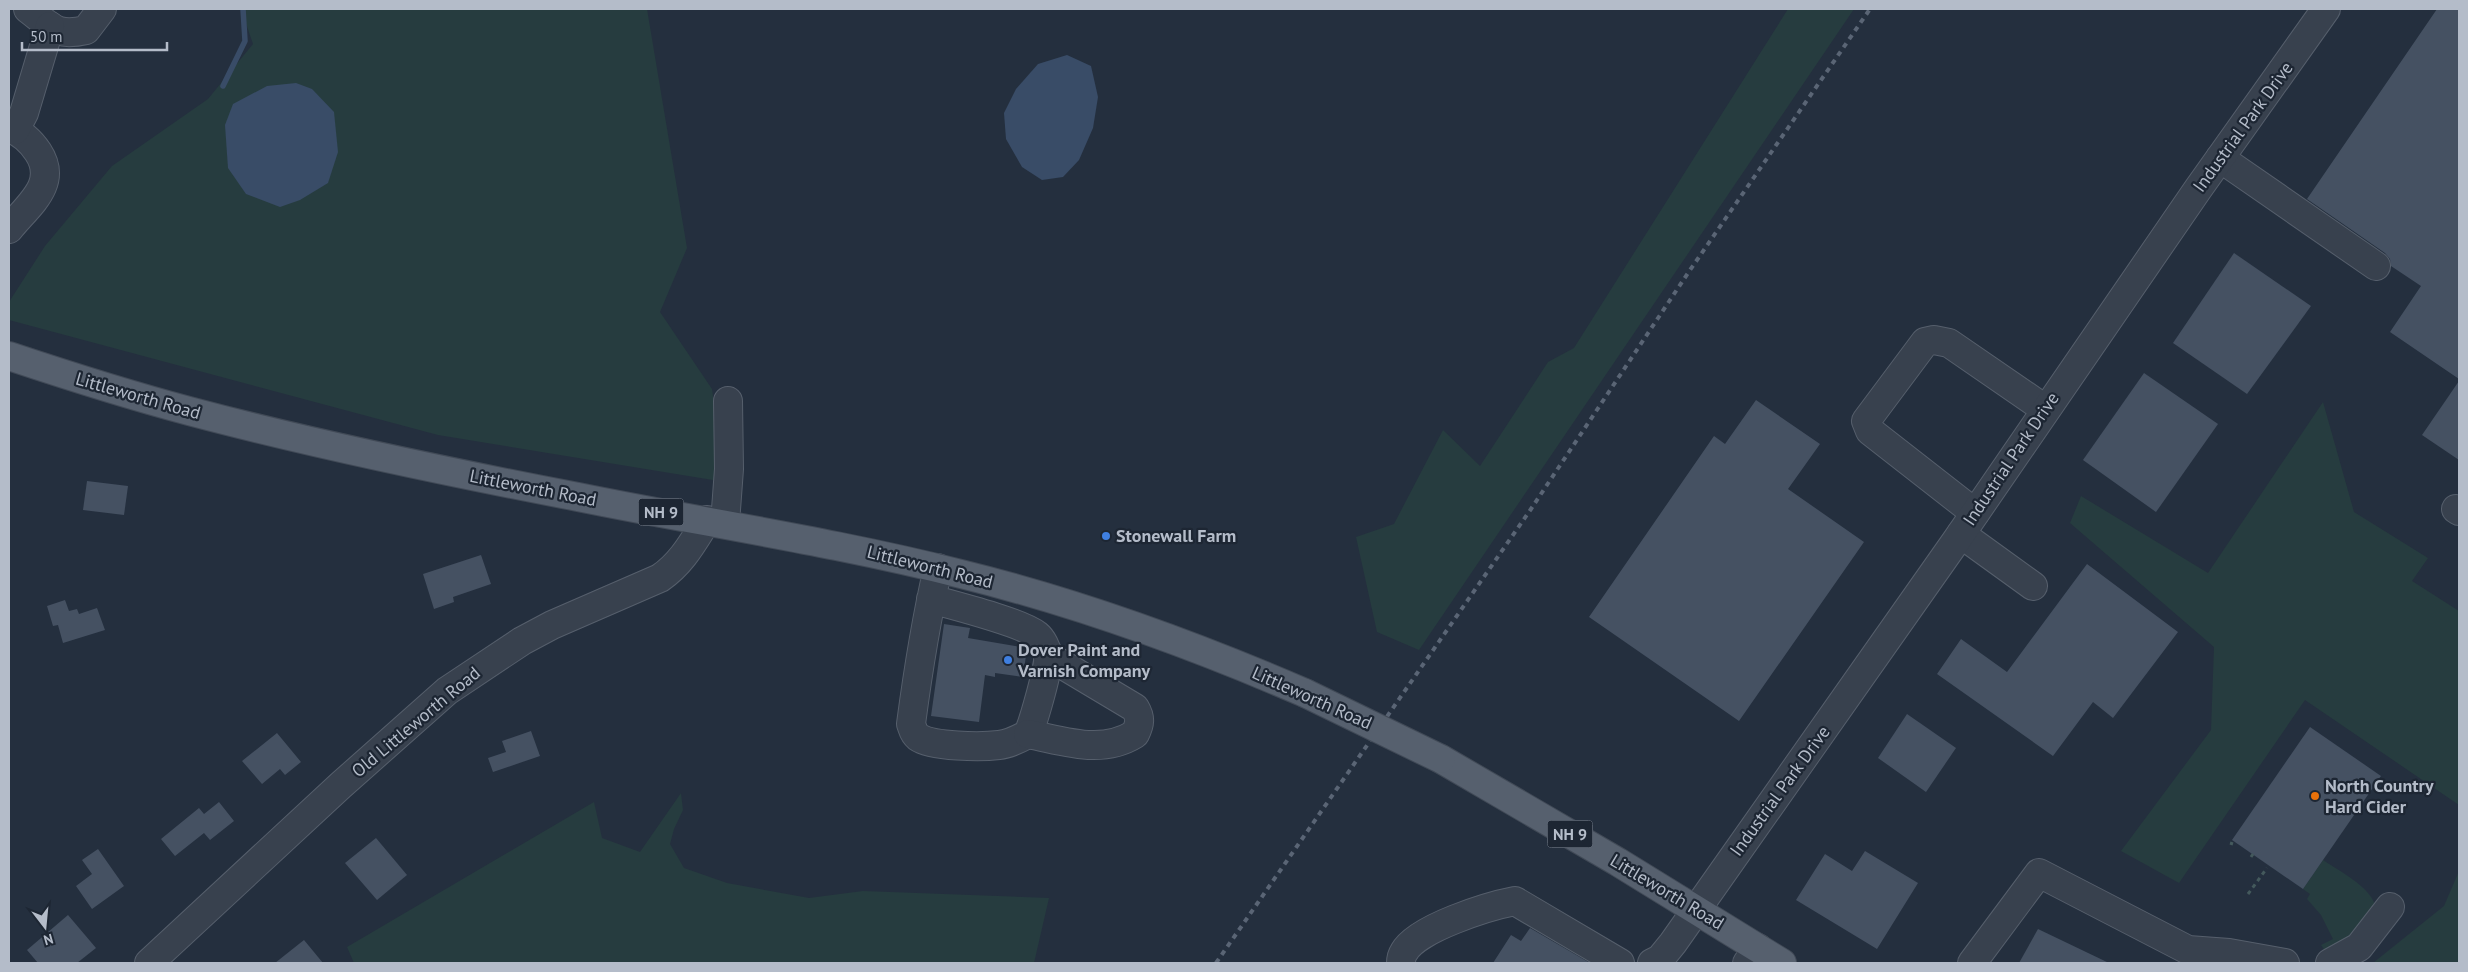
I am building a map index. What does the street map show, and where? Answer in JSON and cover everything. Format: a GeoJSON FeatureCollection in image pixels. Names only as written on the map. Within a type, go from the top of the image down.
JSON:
{"type":"FeatureCollection","features":[{"type":"Feature","properties":{"kind":"main road","name":"Littleworth Road"},"geometry":{"type":"LineString","coordinates":[[9,356],[190,411],[356,451],[580,498],[820,541],[938,568],[1038,595],[1102,615],[1220,658],[1305,693],[1442,759],[1697,910],[1752,955],[1782,963]]}},
{"type":"Feature","properties":{"kind":"street"},"geometry":{"type":"LineString","coordinates":[[28,9],[59,33],[86,30],[102,9]]}},
{"type":"Feature","properties":{"kind":"street","name":"Industrial Park Drive"},"geometry":{"type":"LineString","coordinates":[[1652,963],[1660,959],[1669,949],[1697,910],[1968,523],[2220,158],[2326,9]]}},
{"type":"Feature","properties":{"kind":"street"},"geometry":{"type":"LineString","coordinates":[[9,228],[41,190],[47,175],[44,162],[37,151],[22,134],[12,129],[24,113],[50,26]]}},
{"type":"Feature","properties":{"kind":"street"},"geometry":{"type":"LineString","coordinates":[[2220,158],[2376,266]]}},
{"type":"Feature","properties":{"kind":"street"},"geometry":{"type":"LineString","coordinates":[[2033,586],[1870,431],[1866,421],[1925,342],[1934,340],[1948,342],[2045,409]]}},
{"type":"Feature","properties":{"kind":"street"},"geometry":{"type":"LineString","coordinates":[[716,522],[729,469],[728,401]]}},
{"type":"Feature","properties":{"kind":"street","name":"Old Littleworth Road"},"geometry":{"type":"LineString","coordinates":[[149,963],[341,785],[447,691],[522,641],[552,625],[660,578],[674,569],[716,522]]}},
{"type":"Feature","properties":{"kind":"street"},"geometry":{"type":"LineString","coordinates":[[938,568],[922,641],[911,724],[913,732],[919,738],[931,742],[980,746],[1000,745],[1028,734],[1088,746],[1108,746],[1135,734],[1139,725],[1139,716],[1135,708],[1048,656]]}},
{"type":"Feature","properties":{"kind":"street"},"geometry":{"type":"LineString","coordinates":[[931,599],[1022,628],[1036,634],[1042,640],[1048,656],[1028,734]]}},
{"type":"Feature","properties":{"kind":"street"},"geometry":{"type":"LineString","coordinates":[[1972,963],[2039,873],[2188,950],[2212,958],[2285,963]]}},
{"type":"Feature","properties":{"kind":"street"},"geometry":{"type":"LineString","coordinates":[[1401,963],[1404,951],[1420,938],[1452,920],[1494,905],[1515,901],[1620,963]]}},
{"type":"Feature","properties":{"kind":"street"},"geometry":{"type":"LineString","coordinates":[[2330,963],[2359,947],[2390,907]]}},
{"type":"Feature","properties":{"kind":"path"},"geometry":{"type":"LineString","coordinates":[[2248,894],[2266,868]]}},
{"type":"Feature","properties":{"kind":"green space"},"geometry":{"type":"Polygon","coordinates":[[[241,9],[647,9],[687,248],[660,312],[712,389],[725,482],[438,435],[9,320],[9,302],[45,246],[112,166],[208,99],[253,44],[241,9]]]}},
{"type":"Feature","properties":{"kind":"green space"},"geometry":{"type":"Polygon","coordinates":[[[1788,9],[1854,9],[1419,650],[1377,632],[1356,537],[1394,524],[1443,430],[1480,466],[1548,362],[1574,348],[1788,9]]]}},
{"type":"Feature","properties":{"kind":"green space"},"geometry":{"type":"Polygon","coordinates":[[[2323,402],[2354,512],[2428,558],[2412,581],[2459,611],[2459,805],[2305,700],[2179,883],[2121,851],[2211,730],[2214,647],[2070,523],[2081,496],[2208,573],[2323,402]]]}},
{"type":"Feature","properties":{"kind":"green space"},"geometry":{"type":"Polygon","coordinates":[[[681,793],[683,810],[674,829],[670,844],[684,868],[727,883],[809,898],[863,891],[1049,898],[1034,963],[354,963],[347,947],[594,802],[602,838],[640,852],[681,793]]]}},
{"type":"Feature","properties":{"kind":"green space"},"geometry":{"type":"Polygon","coordinates":[[[2323,860],[2350,878],[2369,894],[2374,902],[2375,911],[2371,920],[2366,925],[2328,955],[2321,945],[2333,939],[2321,915],[2307,899],[2310,894],[2303,889],[2323,860]]]}},
{"type":"Feature","properties":{"kind":"green space"},"geometry":{"type":"Polygon","coordinates":[[[2459,871],[2459,963],[2373,963],[2444,906],[2459,871]]]}},
{"type":"Feature","properties":{"kind":"water"},"geometry":{"type":"Polygon","coordinates":[[[1067,55],[1091,66],[1098,97],[1093,128],[1079,160],[1063,177],[1042,180],[1022,167],[1006,139],[1004,113],[1016,89],[1038,64],[1067,55]]]}},
{"type":"Feature","properties":{"kind":"water"},"geometry":{"type":"Polygon","coordinates":[[[296,83],[312,89],[334,112],[338,152],[328,183],[300,200],[280,207],[246,194],[228,168],[225,125],[233,104],[267,86],[296,83]]]}},
{"type":"Feature","properties":{"kind":"building"},"geometry":{"type":"Polygon","coordinates":[[[2437,9],[2459,9],[2459,379],[2390,332],[2421,286],[2391,266],[2390,259],[2385,253],[2307,199],[2437,9]]]}},
{"type":"Feature","properties":{"kind":"building"},"geometry":{"type":"Polygon","coordinates":[[[2234,253],[2311,306],[2247,394],[2173,343],[2234,253]]]}},
{"type":"Feature","properties":{"kind":"building"},"geometry":{"type":"Polygon","coordinates":[[[2144,373],[2218,424],[2156,512],[2083,460],[2144,373]]]}},
{"type":"Feature","properties":{"kind":"building"},"geometry":{"type":"Polygon","coordinates":[[[2459,381],[2459,460],[2422,435],[2459,381]]]}},
{"type":"Feature","properties":{"kind":"building"},"geometry":{"type":"Polygon","coordinates":[[[1756,400],[1820,444],[1788,489],[1864,542],[1739,721],[1589,617],[1714,436],[1725,444],[1756,400]]]}},
{"type":"Feature","properties":{"kind":"building"},"geometry":{"type":"Polygon","coordinates":[[[87,481],[128,486],[124,515],[83,510],[87,481]]]}},
{"type":"Feature","properties":{"kind":"building"},"geometry":{"type":"Polygon","coordinates":[[[481,555],[491,584],[453,597],[454,602],[434,609],[423,574],[481,555]]]}},
{"type":"Feature","properties":{"kind":"building"},"geometry":{"type":"Polygon","coordinates":[[[2087,564],[2178,632],[2113,718],[2093,702],[2053,756],[1937,674],[1961,639],[2007,672],[2087,564]]]}},
{"type":"Feature","properties":{"kind":"building"},"geometry":{"type":"Polygon","coordinates":[[[65,600],[69,611],[77,609],[79,614],[97,608],[105,630],[63,643],[58,625],[53,626],[47,606],[65,600]]]}},
{"type":"Feature","properties":{"kind":"building"},"geometry":{"type":"Polygon","coordinates":[[[944,624],[970,628],[968,638],[1027,648],[1023,677],[995,673],[995,677],[985,675],[979,722],[931,716],[944,624]]]}},
{"type":"Feature","properties":{"kind":"building"},"geometry":{"type":"Polygon","coordinates":[[[1907,714],[1956,748],[1926,792],[1878,758],[1907,714]]]}},
{"type":"Feature","properties":{"kind":"building","name":"North Country Hard Cider"},"geometry":{"type":"Polygon","coordinates":[[[2310,727],[2381,776],[2303,889],[2232,840],[2310,727]]]}},
{"type":"Feature","properties":{"kind":"building"},"geometry":{"type":"Polygon","coordinates":[[[531,731],[540,756],[493,772],[488,758],[506,752],[502,741],[531,731]]]}},
{"type":"Feature","properties":{"kind":"building"},"geometry":{"type":"Polygon","coordinates":[[[277,733],[301,762],[285,775],[280,769],[262,784],[242,761],[277,733]]]}},
{"type":"Feature","properties":{"kind":"building"},"geometry":{"type":"Polygon","coordinates":[[[219,802],[234,821],[210,840],[204,833],[175,856],[161,839],[199,808],[204,814],[219,802]]]}},
{"type":"Feature","properties":{"kind":"building"},"geometry":{"type":"Polygon","coordinates":[[[376,838],[407,875],[377,900],[345,863],[376,838]]]}},
{"type":"Feature","properties":{"kind":"building"},"geometry":{"type":"Polygon","coordinates":[[[98,849],[124,886],[92,909],[76,886],[92,874],[82,860],[98,849]]]}},
{"type":"Feature","properties":{"kind":"building"},"geometry":{"type":"Polygon","coordinates":[[[1865,851],[1918,883],[1877,949],[1796,900],[1825,854],[1852,871],[1865,851]]]}},
{"type":"Feature","properties":{"kind":"building"},"geometry":{"type":"Polygon","coordinates":[[[68,915],[96,948],[77,963],[38,963],[27,950],[68,915]]]}},
{"type":"Feature","properties":{"kind":"building"},"geometry":{"type":"Polygon","coordinates":[[[1530,928],[1590,963],[1493,963],[1511,935],[1521,941],[1530,928]]]}},
{"type":"Feature","properties":{"kind":"building"},"geometry":{"type":"Polygon","coordinates":[[[2038,929],[2109,963],[2019,963],[2038,929]]]}},
{"type":"Feature","properties":{"kind":"building"},"geometry":{"type":"Polygon","coordinates":[[[304,940],[323,963],[275,963],[304,940]]]}},
{"type":"Feature","properties":{"kind":"waterway"},"geometry":{"type":"LineString","coordinates":[[223,86],[245,41],[243,9]]}},
{"type":"Feature","properties":{"kind":"railway"},"geometry":{"type":"LineString","coordinates":[[1216,963],[1531,509],[1688,273],[1870,9]]}},
{"type":"Feature","properties":{"kind":"place","name":"Stonewall Farm"},"geometry":{"type":"Point","coordinates":[1106,536]}},
{"type":"Feature","properties":{"kind":"place","name":"Dover Paint and Varnish Company"},"geometry":{"type":"Point","coordinates":[1008,660]}},
{"type":"Feature","properties":{"kind":"place","name":"North Country Hard Cider"},"geometry":{"type":"Point","coordinates":[2315,796]}}]}
